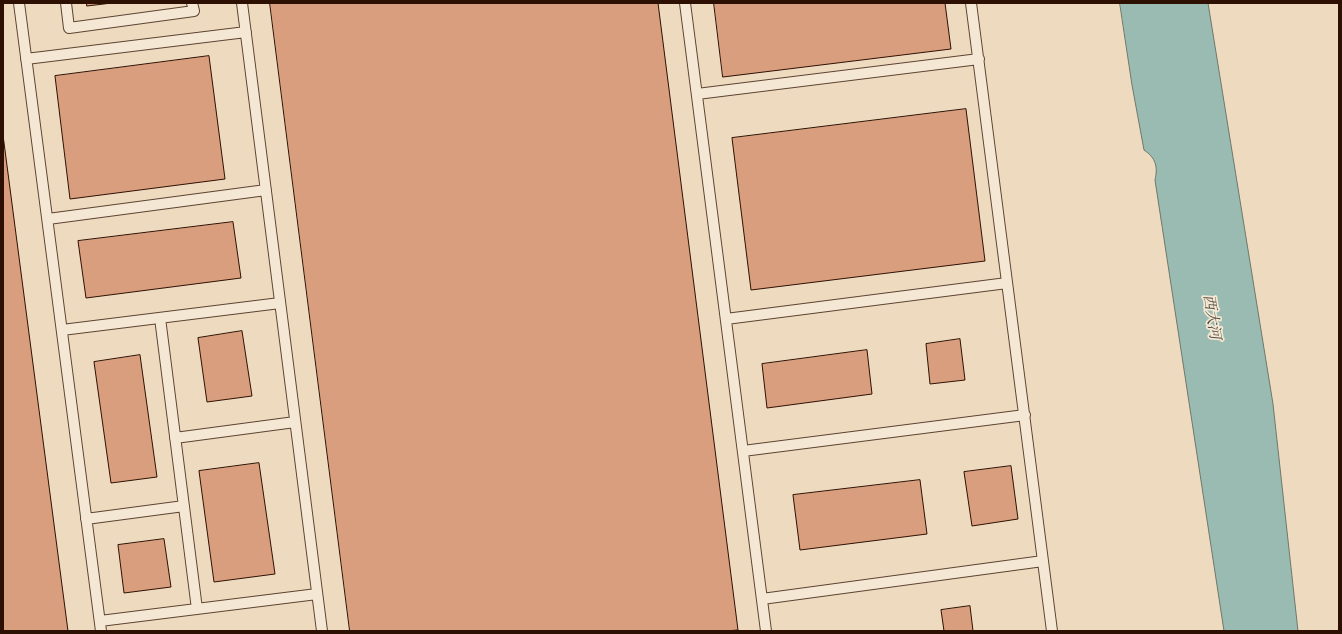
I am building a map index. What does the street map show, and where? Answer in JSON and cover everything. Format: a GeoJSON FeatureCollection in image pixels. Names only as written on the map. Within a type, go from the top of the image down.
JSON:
{"type":"FeatureCollection","features":[{"type":"Feature","properties":{"kind":"lane"},"geometry":{"type":"LineString","coordinates":[[19,3],[100,626],[197,609],[317,594]]}},
{"type":"Feature","properties":{"kind":"lane"},"geometry":{"type":"LineString","coordinates":[[66,3],[69,28],[194,12],[192,3]]}},
{"type":"Feature","properties":{"kind":"lane"},"geometry":{"type":"LineString","coordinates":[[242,3],[322,631]]}},
{"type":"Feature","properties":{"kind":"lane"},"geometry":{"type":"LineString","coordinates":[[685,3],[766,631]]}},
{"type":"Feature","properties":{"kind":"lane"},"geometry":{"type":"LineString","coordinates":[[972,3],[1052,631]]}},
{"type":"Feature","properties":{"kind":"lane"},"geometry":{"type":"LineString","coordinates":[[26,59],[246,32]]}},
{"type":"Feature","properties":{"kind":"lane"},"geometry":{"type":"LineString","coordinates":[[697,94],[979,59]]}},
{"type":"Feature","properties":{"kind":"lane"},"geometry":{"type":"LineString","coordinates":[[48,219],[266,190]]}},
{"type":"Feature","properties":{"kind":"lane"},"geometry":{"type":"LineString","coordinates":[[726,319],[1007,283]]}},
{"type":"Feature","properties":{"kind":"lane"},"geometry":{"type":"LineString","coordinates":[[62,330],[280,303]]}},
{"type":"Feature","properties":{"kind":"lane"},"geometry":{"type":"LineString","coordinates":[[160,318],[197,609]]}},
{"type":"Feature","properties":{"kind":"lane"},"geometry":{"type":"LineString","coordinates":[[743,451],[1024,416]]}},
{"type":"Feature","properties":{"kind":"lane"},"geometry":{"type":"LineString","coordinates":[[175,438],[295,422]]}},
{"type":"Feature","properties":{"kind":"lane"},"geometry":{"type":"LineString","coordinates":[[86,518],[184,506]]}},
{"type":"Feature","properties":{"kind":"lane"},"geometry":{"type":"LineString","coordinates":[[762,599],[1043,561]]}},
{"type":"Feature","properties":{"kind":"water","name":"西大河"},"geometry":{"type":"Polygon","coordinates":[[[1120,3],[1208,3],[1273,404],[1298,631],[1224,631],[1155,180],[1156,167],[1154,160],[1144,150],[1132,85],[1120,3]]]}},
{"type":"Feature","properties":{"kind":"building"},"geometry":{"type":"Polygon","coordinates":[[[87,3],[112,3],[87,6],[87,3]]]}},
{"type":"Feature","properties":{"kind":"building"},"geometry":{"type":"Polygon","coordinates":[[[270,3],[658,3],[738,630],[350,631],[270,3]]]}},
{"type":"Feature","properties":{"kind":"building"},"geometry":{"type":"Polygon","coordinates":[[[714,3],[945,3],[951,49],[723,77],[714,3]]]}},
{"type":"Feature","properties":{"kind":"building"},"geometry":{"type":"Polygon","coordinates":[[[209,56],[225,179],[70,199],[55,76],[209,56]]]}},
{"type":"Feature","properties":{"kind":"building"},"geometry":{"type":"Polygon","coordinates":[[[966,109],[985,261],[751,290],[732,138],[966,109]]]}},
{"type":"Feature","properties":{"kind":"building"},"geometry":{"type":"Polygon","coordinates":[[[3,135],[68,631],[3,631],[3,135]]]}},
{"type":"Feature","properties":{"kind":"building"},"geometry":{"type":"Polygon","coordinates":[[[233,222],[241,278],[86,298],[78,241],[233,222]]]}},
{"type":"Feature","properties":{"kind":"building"},"geometry":{"type":"Polygon","coordinates":[[[242,331],[252,396],[207,402],[198,338],[242,331]]]}},
{"type":"Feature","properties":{"kind":"building"},"geometry":{"type":"Polygon","coordinates":[[[960,339],[965,380],[930,384],[926,344],[960,339]]]}},
{"type":"Feature","properties":{"kind":"building"},"geometry":{"type":"Polygon","coordinates":[[[867,350],[872,394],[767,408],[762,364],[867,350]]]}},
{"type":"Feature","properties":{"kind":"building"},"geometry":{"type":"Polygon","coordinates":[[[140,355],[157,477],[111,483],[94,362],[140,355]]]}},
{"type":"Feature","properties":{"kind":"building"},"geometry":{"type":"Polygon","coordinates":[[[259,463],[275,574],[214,582],[199,471],[259,463]]]}},
{"type":"Feature","properties":{"kind":"building"},"geometry":{"type":"Polygon","coordinates":[[[1011,466],[1018,519],[972,526],[964,472],[1011,466]]]}},
{"type":"Feature","properties":{"kind":"building"},"geometry":{"type":"Polygon","coordinates":[[[920,480],[927,534],[800,550],[793,495],[920,480]]]}},
{"type":"Feature","properties":{"kind":"building"},"geometry":{"type":"Polygon","coordinates":[[[164,539],[171,587],[124,593],[118,545],[164,539]]]}},
{"type":"Feature","properties":{"kind":"building"},"geometry":{"type":"Polygon","coordinates":[[[970,606],[973,631],[944,631],[941,610],[970,606]]]}}]}
